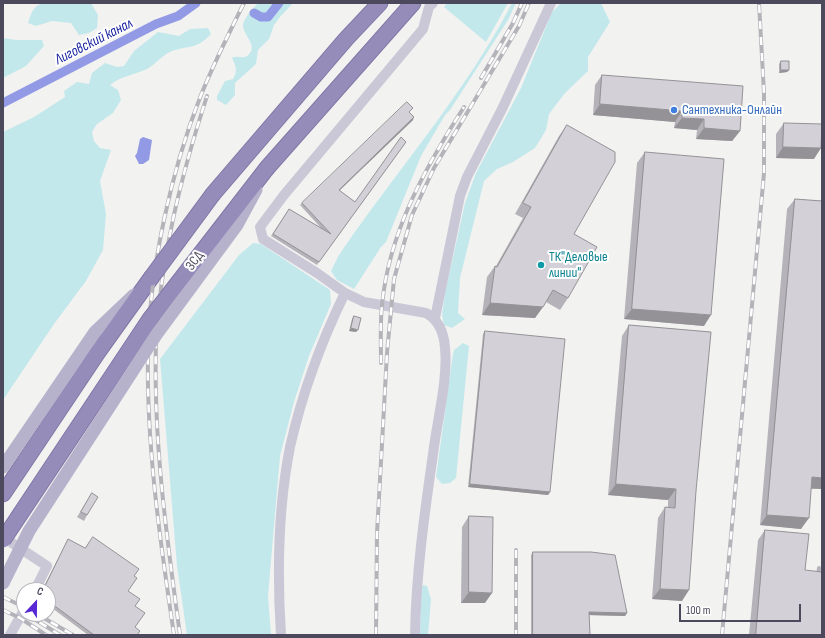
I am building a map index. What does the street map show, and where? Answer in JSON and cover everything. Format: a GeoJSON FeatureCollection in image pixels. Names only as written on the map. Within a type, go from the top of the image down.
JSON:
{"type":"FeatureCollection","features":[{"type":"Feature","properties":{"kind":"highway","name":"ЗСД"},"geometry":{"type":"LineString","coordinates":[[3,494],[98,352],[213,194],[346,39],[380,3]]}},
{"type":"Feature","properties":{"kind":"highway","name":"ЗСД"},"geometry":{"type":"LineString","coordinates":[[3,540],[150,319],[267,168],[413,3]]}},
{"type":"Feature","properties":{"kind":"main road"},"geometry":{"type":"LineString","coordinates":[[3,583],[29,531],[156,335],[238,225],[267,168]]}},
{"type":"Feature","properties":{"kind":"main road"},"geometry":{"type":"LineString","coordinates":[[3,467],[95,332],[151,278]]}},
{"type":"Feature","properties":{"kind":"street"},"geometry":{"type":"LineString","coordinates":[[433,3],[429,7],[423,29],[284,194],[260,227],[263,239],[318,273],[345,293],[364,302],[410,309],[435,318]]}},
{"type":"Feature","properties":{"kind":"street"},"geometry":{"type":"LineString","coordinates":[[415,635],[418,578],[445,369],[445,347],[441,329],[435,318],[459,203],[467,177],[503,108],[551,3]]}},
{"type":"Feature","properties":{"kind":"street"},"geometry":{"type":"LineString","coordinates":[[281,635],[280,550],[290,448],[308,380],[328,328],[345,293]]}},
{"type":"Feature","properties":{"kind":"street"},"geometry":{"type":"LineString","coordinates":[[3,537],[47,566],[39,582]]}},
{"type":"Feature","properties":{"kind":"street"},"geometry":{"type":"LineString","coordinates":[[10,635],[17,622]]}},
{"type":"Feature","properties":{"kind":"shaded area"},"geometry":{"type":"Polygon","coordinates":[[[44,3],[91,3],[98,15],[97,28],[89,33],[79,35],[71,23],[52,21],[36,26],[28,23],[31,13],[35,8],[44,3]]]}},
{"type":"Feature","properties":{"kind":"shaded area"},"geometry":{"type":"Polygon","coordinates":[[[258,3],[293,3],[274,25],[269,39],[258,50],[256,64],[235,83],[235,95],[226,105],[217,100],[217,96],[225,81],[233,79],[235,76],[236,68],[232,58],[245,57],[252,49],[252,46],[244,31],[243,24],[248,14],[258,3]]]}},
{"type":"Feature","properties":{"kind":"shaded area"},"geometry":{"type":"Polygon","coordinates":[[[447,3],[508,3],[486,42],[444,7],[447,3]]]}},
{"type":"Feature","properties":{"kind":"shaded area"},"geometry":{"type":"Polygon","coordinates":[[[512,3],[516,3],[508,20],[450,110],[445,115],[421,156],[386,242],[381,247],[354,289],[337,280],[331,271],[339,255],[452,101],[493,37],[512,3]]]}},
{"type":"Feature","properties":{"kind":"shaded area"},"geometry":{"type":"Polygon","coordinates":[[[561,3],[601,3],[610,22],[588,57],[588,71],[565,93],[549,114],[546,130],[535,148],[513,162],[497,169],[484,181],[460,278],[458,313],[465,319],[452,328],[444,325],[442,315],[445,293],[465,203],[476,173],[521,88],[552,12],[561,3]]]}},
{"type":"Feature","properties":{"kind":"shaded area"},"geometry":{"type":"Polygon","coordinates":[[[208,28],[211,34],[201,43],[172,51],[147,69],[123,78],[110,85],[118,90],[121,100],[113,113],[97,124],[92,132],[94,141],[100,148],[111,150],[100,181],[106,214],[103,250],[86,281],[54,324],[3,400],[3,132],[34,117],[65,97],[64,91],[77,82],[89,84],[92,73],[105,63],[117,67],[124,66],[134,51],[158,32],[179,36],[190,29],[208,28]]]}},
{"type":"Feature","properties":{"kind":"shaded area"},"geometry":{"type":"Polygon","coordinates":[[[3,38],[16,40],[42,40],[44,46],[26,66],[3,78],[3,38]]]}},
{"type":"Feature","properties":{"kind":"shaded area"},"geometry":{"type":"Polygon","coordinates":[[[253,243],[261,244],[330,290],[331,304],[309,356],[294,402],[280,456],[268,596],[271,635],[187,635],[177,566],[160,359],[239,255],[253,243]]]}},
{"type":"Feature","properties":{"kind":"shaded area"},"geometry":{"type":"Polygon","coordinates":[[[463,343],[469,346],[456,478],[450,483],[442,484],[436,477],[452,360],[454,350],[463,343]]]}},
{"type":"Feature","properties":{"kind":"shaded area"},"geometry":{"type":"Polygon","coordinates":[[[423,585],[427,586],[431,599],[428,635],[420,635],[421,589],[423,585]]]}},
{"type":"Feature","properties":{"kind":"water"},"geometry":{"type":"Polygon","coordinates":[[[143,137],[152,140],[149,160],[143,164],[139,164],[135,156],[140,139],[143,137]]]}},
{"type":"Feature","properties":{"kind":"building"},"geometry":{"type":"Polygon","coordinates":[[[781,61],[789,61],[789,70],[781,70],[781,61]]]}},
{"type":"Feature","properties":{"kind":"building"},"geometry":{"type":"Polygon","coordinates":[[[602,75],[743,86],[740,131],[704,128],[704,119],[682,118],[682,111],[600,104],[602,75]]]}},
{"type":"Feature","properties":{"kind":"building"},"geometry":{"type":"Polygon","coordinates":[[[407,102],[413,108],[409,112],[414,117],[339,190],[355,202],[401,137],[406,142],[319,262],[273,234],[289,209],[331,234],[302,203],[407,102]]]}},
{"type":"Feature","properties":{"kind":"building"},"geometry":{"type":"Polygon","coordinates":[[[784,123],[822,124],[821,148],[783,147],[784,123]]]}},
{"type":"Feature","properties":{"kind":"building"},"geometry":{"type":"Polygon","coordinates":[[[567,125],[615,152],[615,162],[574,234],[597,247],[568,298],[553,290],[543,307],[490,303],[495,266],[497,267],[531,207],[523,203],[567,125]]]}},
{"type":"Feature","properties":{"kind":"building"},"geometry":{"type":"Polygon","coordinates":[[[645,152],[724,159],[711,315],[632,309],[645,152]]]}},
{"type":"Feature","properties":{"kind":"building"},"geometry":{"type":"Polygon","coordinates":[[[795,199],[822,201],[822,478],[812,477],[809,518],[767,515],[795,199]]]}},
{"type":"Feature","properties":{"kind":"building"},"geometry":{"type":"Polygon","coordinates":[[[354,316],[361,318],[358,330],[351,328],[354,316]]]}},
{"type":"Feature","properties":{"kind":"building"},"geometry":{"type":"Polygon","coordinates":[[[629,325],[711,332],[696,491],[689,590],[660,589],[665,507],[675,508],[676,489],[616,484],[629,325]]]}},
{"type":"Feature","properties":{"kind":"building"},"geometry":{"type":"Polygon","coordinates":[[[485,331],[565,339],[550,492],[470,484],[485,331]]]}},
{"type":"Feature","properties":{"kind":"building"},"geometry":{"type":"Polygon","coordinates":[[[92,493],[98,497],[87,515],[81,512],[92,493]]]}},
{"type":"Feature","properties":{"kind":"building"},"geometry":{"type":"Polygon","coordinates":[[[469,516],[493,517],[492,593],[469,592],[469,516]]]}},
{"type":"Feature","properties":{"kind":"building"},"geometry":{"type":"Polygon","coordinates":[[[765,530],[809,534],[805,570],[822,572],[822,635],[756,635],[765,530]]]}},
{"type":"Feature","properties":{"kind":"building"},"geometry":{"type":"Polygon","coordinates":[[[93,537],[139,569],[134,576],[137,578],[128,591],[140,599],[135,606],[145,613],[135,627],[140,631],[137,635],[94,635],[56,607],[56,582],[47,582],[68,539],[85,548],[93,537]]]}},
{"type":"Feature","properties":{"kind":"building"},"geometry":{"type":"Polygon","coordinates":[[[533,552],[591,552],[615,555],[627,613],[589,612],[590,635],[533,635],[533,552]]]}},
{"type":"Feature","properties":{"kind":"waterway","name":"Лиговский канал"},"geometry":{"type":"LineString","coordinates":[[3,103],[156,24],[178,16],[196,3]]}},
{"type":"Feature","properties":{"kind":"waterway","name":"Лиговский канал"},"geometry":{"type":"LineString","coordinates":[[254,13],[261,17],[268,17],[279,3]]}},
{"type":"Feature","properties":{"kind":"railway"},"geometry":{"type":"LineString","coordinates":[[174,635],[159,528],[149,421],[148,349],[153,285],[164,220],[180,155],[190,124],[211,71],[244,3]]}},
{"type":"Feature","properties":{"kind":"railway"},"geometry":{"type":"LineString","coordinates":[[481,78],[513,23],[522,3]]}},
{"type":"Feature","properties":{"kind":"railway"},"geometry":{"type":"LineString","coordinates":[[376,635],[377,533],[387,353],[394,279],[412,215],[434,168],[519,26],[529,3]]}},
{"type":"Feature","properties":{"kind":"railway"},"geometry":{"type":"LineString","coordinates":[[722,635],[764,173],[764,93],[759,3]]}},
{"type":"Feature","properties":{"kind":"railway"},"geometry":{"type":"LineString","coordinates":[[180,635],[162,490],[157,417],[156,344],[162,281],[173,218],[180,187],[207,96]]}},
{"type":"Feature","properties":{"kind":"railway"},"geometry":{"type":"LineString","coordinates":[[381,363],[382,305],[392,252],[401,226],[423,177],[464,107]]}},
{"type":"Feature","properties":{"kind":"railway"},"geometry":{"type":"LineString","coordinates":[[516,550],[516,635]]}},
{"type":"Feature","properties":{"kind":"railway"},"geometry":{"type":"LineString","coordinates":[[817,583],[819,568]]}},
{"type":"Feature","properties":{"kind":"railway"},"geometry":{"type":"LineString","coordinates":[[3,597],[16,603]]}},
{"type":"Feature","properties":{"kind":"railway"},"geometry":{"type":"LineString","coordinates":[[3,610],[20,618],[46,635]]}},
{"type":"Feature","properties":{"kind":"railway"},"geometry":{"type":"LineString","coordinates":[[39,622],[60,635]]}},
{"type":"Feature","properties":{"kind":"railway"},"geometry":{"type":"LineString","coordinates":[[51,622],[73,635]]}},
{"type":"Feature","properties":{"kind":"place","name":"Сантехника-Онлайн"},"geometry":{"type":"Point","coordinates":[674,110]}},
{"type":"Feature","properties":{"kind":"place","name":"ТК\"Деловые линии\""},"geometry":{"type":"Point","coordinates":[541,265]}}]}
